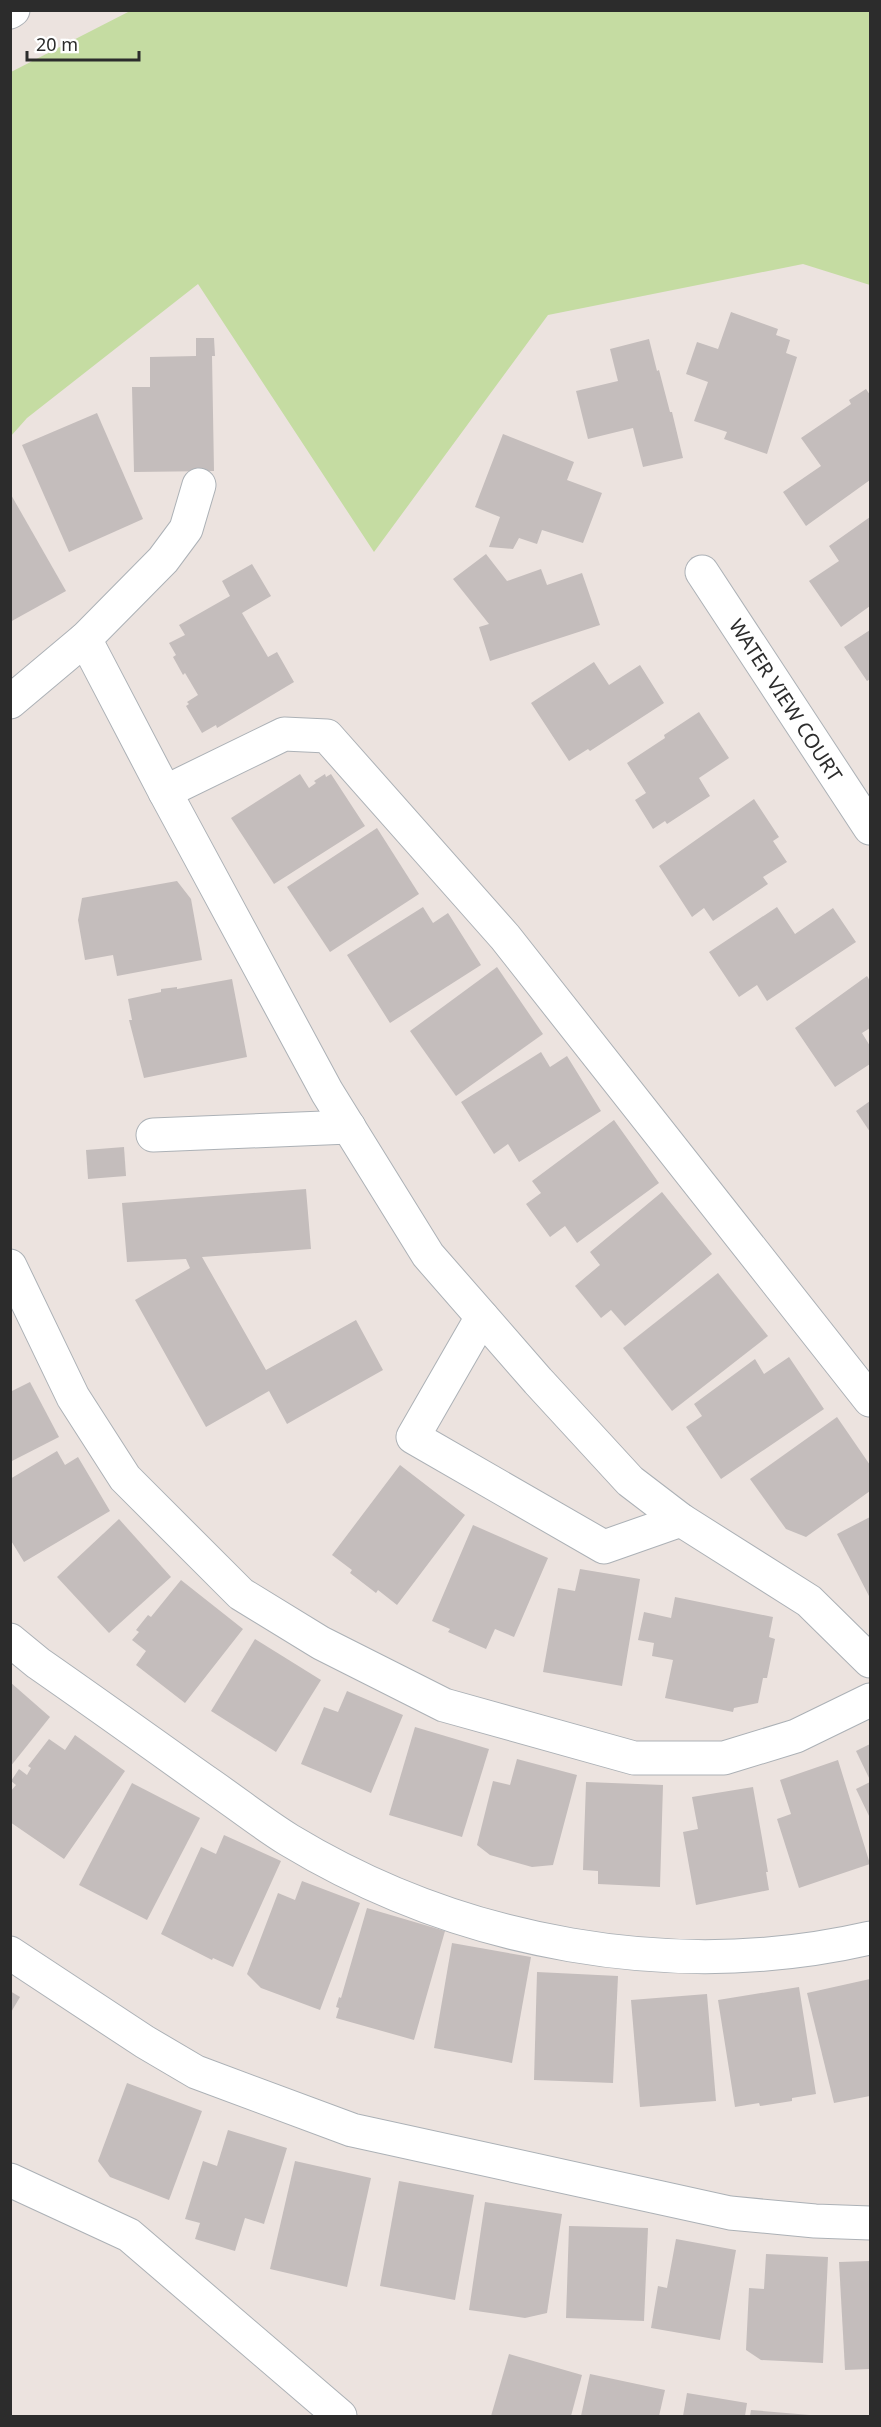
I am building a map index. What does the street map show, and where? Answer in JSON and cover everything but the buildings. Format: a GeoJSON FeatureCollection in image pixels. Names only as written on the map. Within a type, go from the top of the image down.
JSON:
{"type":"FeatureCollection","features":[{"type":"Feature","properties":{"kind":"street"},"geometry":{"type":"LineString","coordinates":[[10,702],[85,639],[163,560],[186,529],[199,486]]}},
{"type":"Feature","properties":{"kind":"street","name":"WATER VIEW COURT"},"geometry":{"type":"LineString","coordinates":[[702,572],[870,825]]}},
{"type":"Feature","properties":{"kind":"street"},"geometry":{"type":"LineString","coordinates":[[85,639],[165,792],[349,1127],[428,1255],[630,1481],[681,1520],[809,1601],[870,1661]]}},
{"type":"Feature","properties":{"kind":"street"},"geometry":{"type":"LineString","coordinates":[[165,792],[284,734],[327,736],[505,937],[870,1400]]}},
{"type":"Feature","properties":{"kind":"street"},"geometry":{"type":"LineString","coordinates":[[153,1135],[349,1127]]}},
{"type":"Feature","properties":{"kind":"street"},"geometry":{"type":"LineString","coordinates":[[10,1266],[73,1397],[125,1478],[241,1594],[321,1643],[444,1706],[634,1758],[724,1758],[796,1736],[870,1700]]}},
{"type":"Feature","properties":{"kind":"street"},"geometry":{"type":"LineString","coordinates":[[482,1317],[413,1437],[604,1547],[681,1520]]}},
{"type":"Feature","properties":{"kind":"street"},"geometry":{"type":"LineString","coordinates":[[10,1640],[38,1663],[288,1839],[348,1873],[411,1901],[454,1916],[543,1940],[611,1951],[680,1956],[738,1956],[796,1951],[870,1938]]}},
{"type":"Feature","properties":{"kind":"street"},"geometry":{"type":"LineString","coordinates":[[10,1953],[145,2042],[196,2072],[352,2130],[730,2214],[870,2223]]}},
{"type":"Feature","properties":{"kind":"street"},"geometry":{"type":"LineString","coordinates":[[10,2180],[129,2235],[340,2416]]}},
{"type":"Feature","properties":{"kind":"green space"},"geometry":{"type":"Polygon","coordinates":[[[130,11],[870,11],[870,285],[803,264],[548,315],[374,552],[198,284],[27,418],[11,436],[11,72],[130,11]]]}}]}
